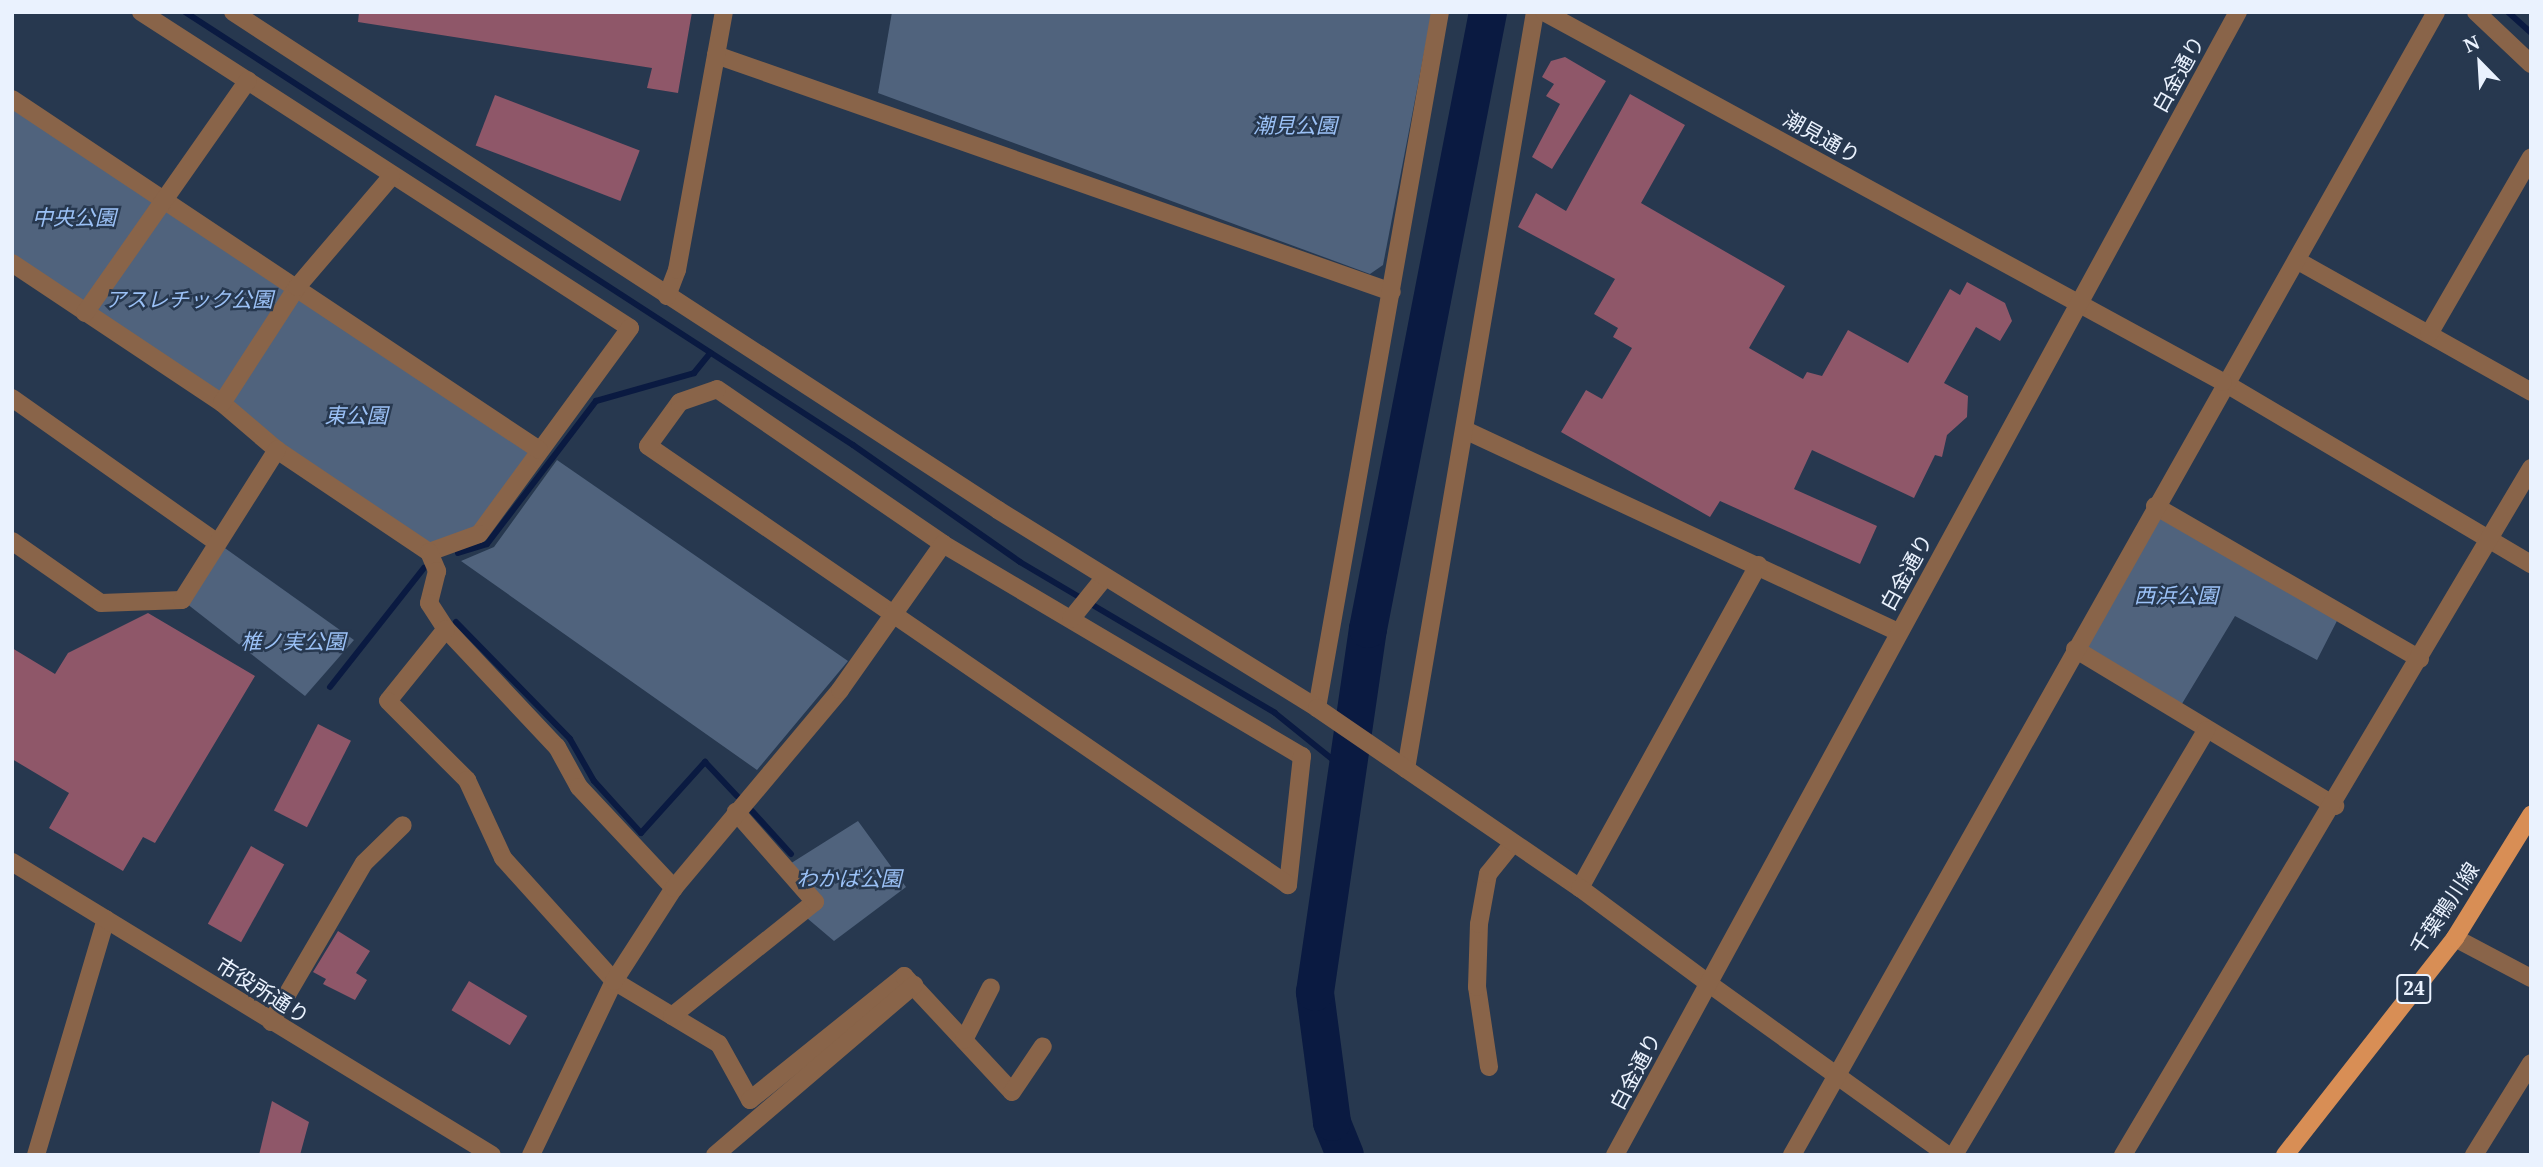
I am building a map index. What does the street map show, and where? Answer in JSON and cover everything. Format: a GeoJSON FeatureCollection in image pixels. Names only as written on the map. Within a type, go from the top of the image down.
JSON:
{"type":"FeatureCollection","features":[{"type":"Feature","properties":{"kind":"main road","name":"千葉鴨川線"},"geometry":{"type":"LineString","coordinates":[[2285,1155],[2455,937],[2531,816]]}},
{"type":"Feature","properties":{"kind":"street"},"geometry":{"type":"LineString","coordinates":[[141,12],[248,80],[391,177],[630,328],[479,534],[429,552]]}},
{"type":"Feature","properties":{"kind":"street"},"geometry":{"type":"LineString","coordinates":[[233,12],[667,296],[1105,577],[1317,708],[1580,888],[1947,1155]]}},
{"type":"Feature","properties":{"kind":"street"},"geometry":{"type":"LineString","coordinates":[[667,296],[677,270],[724,12]]}},
{"type":"Feature","properties":{"kind":"street"},"geometry":{"type":"LineString","coordinates":[[1317,708],[1440,12]]}},
{"type":"Feature","properties":{"kind":"street"},"geometry":{"type":"LineString","coordinates":[[1406,769],[1467,431],[1535,12]]}},
{"type":"Feature","properties":{"kind":"street","name":"潮見通り"},"geometry":{"type":"LineString","coordinates":[[1544,12],[2223,382],[2531,564]]}},
{"type":"Feature","properties":{"kind":"street","name":"白金通り"},"geometry":{"type":"LineString","coordinates":[[1615,1155],[2238,12]]}},
{"type":"Feature","properties":{"kind":"street"},"geometry":{"type":"LineString","coordinates":[[1791,1155],[2223,382],[2298,261],[2436,12]]}},
{"type":"Feature","properties":{"kind":"street"},"geometry":{"type":"LineString","coordinates":[[2476,12],[2531,64]]}},
{"type":"Feature","properties":{"kind":"street"},"geometry":{"type":"LineString","coordinates":[[716,55],[1392,292]]}},
{"type":"Feature","properties":{"kind":"street"},"geometry":{"type":"LineString","coordinates":[[85,313],[160,199],[248,80]]}},
{"type":"Feature","properties":{"kind":"street"},"geometry":{"type":"LineString","coordinates":[[12,99],[538,450]]}},
{"type":"Feature","properties":{"kind":"street"},"geometry":{"type":"LineString","coordinates":[[2429,334],[2531,157]]}},
{"type":"Feature","properties":{"kind":"street"},"geometry":{"type":"LineString","coordinates":[[222,403],[297,288],[391,177]]}},
{"type":"Feature","properties":{"kind":"street"},"geometry":{"type":"LineString","coordinates":[[2298,261],[2531,392]]}},
{"type":"Feature","properties":{"kind":"street"},"geometry":{"type":"LineString","coordinates":[[12,263],[222,403],[277,450],[429,552],[437,571],[429,603],[446,629],[557,747],[579,787],[674,888]]}},
{"type":"Feature","properties":{"kind":"street"},"geometry":{"type":"LineString","coordinates":[[717,389],[943,544],[1302,756],[1289,885],[892,616],[648,446],[680,402],[717,389]]}},
{"type":"Feature","properties":{"kind":"street"},"geometry":{"type":"LineString","coordinates":[[12,398],[215,541]]}},
{"type":"Feature","properties":{"kind":"street"},"geometry":{"type":"LineString","coordinates":[[1467,431],[1899,632]]}},
{"type":"Feature","properties":{"kind":"street"},"geometry":{"type":"LineString","coordinates":[[12,541],[101,603],[182,600],[215,541],[277,450]]}},
{"type":"Feature","properties":{"kind":"street"},"geometry":{"type":"LineString","coordinates":[[2123,1155],[2335,806],[2531,468]]}},
{"type":"Feature","properties":{"kind":"street"},"geometry":{"type":"LineString","coordinates":[[2155,506],[2420,659]]}},
{"type":"Feature","properties":{"kind":"street"},"geometry":{"type":"LineString","coordinates":[[531,1155],[614,981],[674,888],[833,699],[943,544]]}},
{"type":"Feature","properties":{"kind":"street"},"geometry":{"type":"LineString","coordinates":[[1580,888],[1758,565]]}},
{"type":"Feature","properties":{"kind":"street"},"geometry":{"type":"LineString","coordinates":[[1071,619],[1105,577]]}},
{"type":"Feature","properties":{"kind":"street"},"geometry":{"type":"LineString","coordinates":[[446,629],[388,701],[467,780],[503,858],[614,981],[719,1044],[750,1100],[904,976],[1012,1092],[1043,1046]]}},
{"type":"Feature","properties":{"kind":"street"},"geometry":{"type":"LineString","coordinates":[[2075,649],[2335,806]]}},
{"type":"Feature","properties":{"kind":"street"},"geometry":{"type":"LineString","coordinates":[[1954,1155],[2206,730]]}},
{"type":"Feature","properties":{"kind":"street"},"geometry":{"type":"LineString","coordinates":[[672,1016],[815,902],[736,812]]}},
{"type":"Feature","properties":{"kind":"street"},"geometry":{"type":"LineString","coordinates":[[271,1022],[364,863],[403,825]]}},
{"type":"Feature","properties":{"kind":"street"},"geometry":{"type":"LineString","coordinates":[[1489,1067],[1477,987],[1479,924],[1488,874],[1513,843]]}},
{"type":"Feature","properties":{"kind":"street","name":"市役所通り"},"geometry":{"type":"LineString","coordinates":[[12,862],[492,1155]]}},
{"type":"Feature","properties":{"kind":"street"},"geometry":{"type":"LineString","coordinates":[[36,1155],[106,919]]}},
{"type":"Feature","properties":{"kind":"street"},"geometry":{"type":"LineString","coordinates":[[2455,937],[2531,978]]}},
{"type":"Feature","properties":{"kind":"street"},"geometry":{"type":"LineString","coordinates":[[715,1155],[914,985]]}},
{"type":"Feature","properties":{"kind":"street"},"geometry":{"type":"LineString","coordinates":[[964,1040],[991,987]]}},
{"type":"Feature","properties":{"kind":"street"},"geometry":{"type":"LineString","coordinates":[[2473,1155],[2531,1063]]}},
{"type":"Feature","properties":{"kind":"green space","name":"潮見公園"},"geometry":{"type":"Polygon","coordinates":[[[892,12],[1432,12],[1383,265],[1370,274],[878,93],[892,12]]]}},
{"type":"Feature","properties":{"kind":"green space"},"geometry":{"type":"Polygon","coordinates":[[[12,99],[539,450],[479,534],[429,552],[12,263],[12,99]]]}},
{"type":"Feature","properties":{"kind":"green space"},"geometry":{"type":"Polygon","coordinates":[[[557,460],[848,661],[757,770],[461,561],[494,547],[557,460]]]}},
{"type":"Feature","properties":{"kind":"green space","name":"西浜公園"},"geometry":{"type":"Polygon","coordinates":[[[2155,506],[2341,613],[2317,660],[2235,616],[2177,712],[2075,649],[2155,506]]]}},
{"type":"Feature","properties":{"kind":"green space","name":"椎ノ実公園"},"geometry":{"type":"Polygon","coordinates":[[[215,541],[354,640],[305,696],[182,600],[215,541]]]}},
{"type":"Feature","properties":{"kind":"green space","name":"わかば公園"},"geometry":{"type":"Polygon","coordinates":[[[858,821],[906,887],[834,941],[801,913],[815,902],[785,867],[858,821]]]}},
{"type":"Feature","properties":{"kind":"building"},"geometry":{"type":"Polygon","coordinates":[[[359,12],[692,12],[678,93],[647,88],[652,68],[358,22],[359,12]]]}},
{"type":"Feature","properties":{"kind":"building"},"geometry":{"type":"Polygon","coordinates":[[[1565,57],[1606,81],[1552,169],[1532,157],[1560,104],[1546,96],[1554,84],[1542,77],[1551,61],[1565,57]]]}},
{"type":"Feature","properties":{"kind":"building"},"geometry":{"type":"Polygon","coordinates":[[[1630,94],[1685,125],[1641,203],[1785,286],[1749,348],[1803,379],[1807,372],[1822,376],[1848,330],[1908,363],[1950,289],[1960,295],[1967,282],[2005,303],[2012,321],[2000,341],[1976,327],[1944,383],[1968,396],[1967,417],[1947,435],[1942,457],[1935,455],[1914,498],[1812,450],[1794,489],[1877,526],[1860,564],[1720,501],[1710,517],[1561,432],[1586,390],[1602,399],[1632,348],[1613,337],[1618,328],[1594,314],[1615,279],[1518,227],[1536,193],[1566,211],[1630,94]]]}},
{"type":"Feature","properties":{"kind":"building"},"geometry":{"type":"Polygon","coordinates":[[[495,95],[640,151],[620,201],[476,145],[495,95]]]}},
{"type":"Feature","properties":{"kind":"building"},"geometry":{"type":"Polygon","coordinates":[[[148,613],[255,676],[155,843],[143,837],[123,871],[49,828],[69,793],[12,759],[12,648],[55,674],[68,653],[148,613]]]}},
{"type":"Feature","properties":{"kind":"building"},"geometry":{"type":"Polygon","coordinates":[[[318,724],[351,741],[307,827],[274,810],[318,724]]]}},
{"type":"Feature","properties":{"kind":"building"},"geometry":{"type":"Polygon","coordinates":[[[251,846],[284,864],[241,942],[208,924],[251,846]]]}},
{"type":"Feature","properties":{"kind":"building"},"geometry":{"type":"Polygon","coordinates":[[[338,931],[370,951],[356,973],[367,980],[355,1000],[323,984],[326,979],[313,972],[338,931]]]}},
{"type":"Feature","properties":{"kind":"building"},"geometry":{"type":"Polygon","coordinates":[[[469,981],[527,1016],[510,1045],[451,1010],[469,981]]]}},
{"type":"Feature","properties":{"kind":"building"},"geometry":{"type":"Polygon","coordinates":[[[272,1101],[309,1122],[300,1155],[259,1155],[272,1101]]]}},
{"type":"Feature","properties":{"kind":"waterway"},"geometry":{"type":"LineString","coordinates":[[185,12],[853,445],[1020,562],[1275,713],[1347,771]]}},
{"type":"Feature","properties":{"kind":"waterway"},"geometry":{"type":"LineString","coordinates":[[1345,1155],[1332,1122],[1315,992],[1368,629],[1488,12]]}},
{"type":"Feature","properties":{"kind":"waterway"},"geometry":{"type":"LineString","coordinates":[[2508,12],[2531,33]]}},
{"type":"Feature","properties":{"kind":"waterway"},"geometry":{"type":"LineString","coordinates":[[458,553],[487,544],[596,401],[694,373],[710,353]]}},
{"type":"Feature","properties":{"kind":"waterway"},"geometry":{"type":"LineString","coordinates":[[330,687],[424,568]]}},
{"type":"Feature","properties":{"kind":"waterway"},"geometry":{"type":"LineString","coordinates":[[456,622],[570,739],[594,781],[641,833],[705,762],[737,796]]}},
{"type":"Feature","properties":{"kind":"waterway"},"geometry":{"type":"LineString","coordinates":[[752,811],[791,854]]}},
{"type":"Feature","properties":{"kind":"park label","name":"中央公園"},"geometry":{"type":"Point","coordinates":[74,217]}},
{"type":"Feature","properties":{"kind":"park label","name":"アスレチック公園"},"geometry":{"type":"Point","coordinates":[189,299]}},
{"type":"Feature","properties":{"kind":"park label","name":"東公園"},"geometry":{"type":"Point","coordinates":[356,415]}}]}
